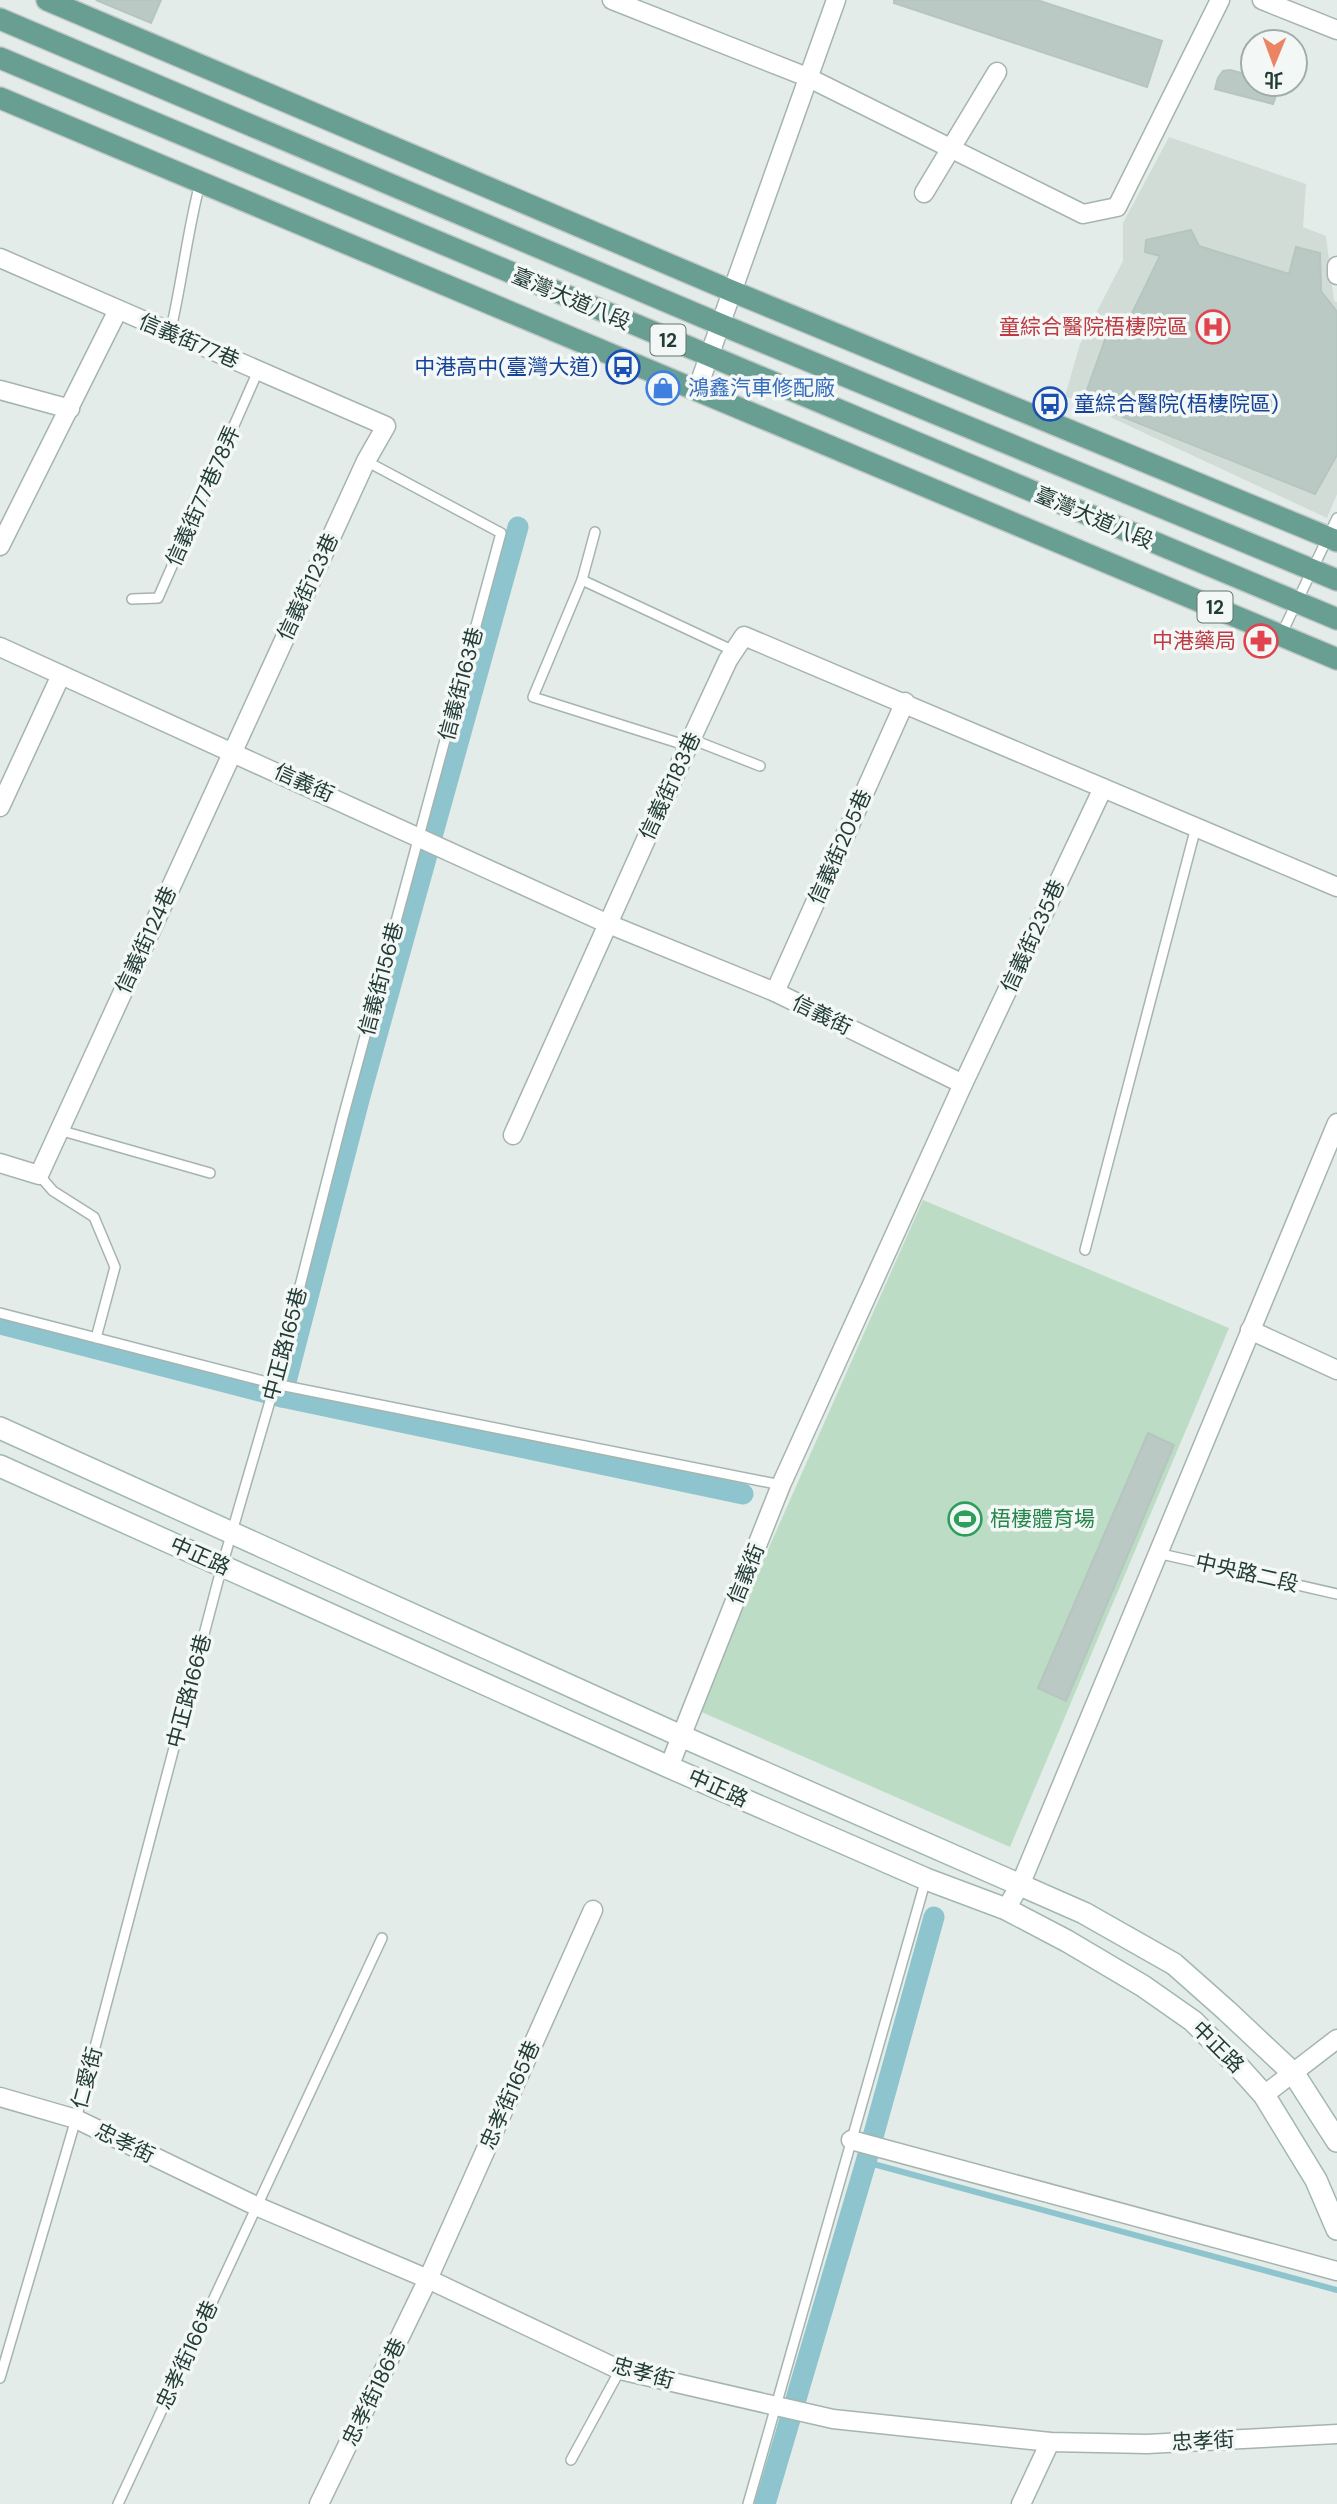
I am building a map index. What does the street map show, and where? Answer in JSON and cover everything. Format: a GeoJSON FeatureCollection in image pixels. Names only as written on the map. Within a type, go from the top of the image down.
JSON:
{"type":"FeatureCollection","features":[{"type":"Feature","properties":{"kind":"main road"},"geometry":{"type":"LineString","coordinates":[[47,0],[734,292],[1334,532]]}},
{"type":"Feature","properties":{"kind":"main road","name":"臺灣大道八段"},"geometry":{"type":"LineString","coordinates":[[0,19],[722,325],[1337,580]]}},
{"type":"Feature","properties":{"kind":"main road","name":"臺灣大道八段"},"geometry":{"type":"LineString","coordinates":[[0,58],[1337,619]]}},
{"type":"Feature","properties":{"kind":"main road","name":"臺灣大道八段"},"geometry":{"type":"LineString","coordinates":[[0,97],[1337,659]]}},
{"type":"Feature","properties":{"kind":"street"},"geometry":{"type":"LineString","coordinates":[[612,0],[807,77],[1083,214],[1117,207],[1220,0]]}},
{"type":"Feature","properties":{"kind":"street"},"geometry":{"type":"LineString","coordinates":[[697,390],[836,0]]}},
{"type":"Feature","properties":{"kind":"street"},"geometry":{"type":"LineString","coordinates":[[1262,0],[1337,30]]}},
{"type":"Feature","properties":{"kind":"street"},"geometry":{"type":"LineString","coordinates":[[925,193],[997,72]]}},
{"type":"Feature","properties":{"kind":"street"},"geometry":{"type":"LineString","coordinates":[[0,258],[118,310]]}},
{"type":"Feature","properties":{"kind":"street"},"geometry":{"type":"LineString","coordinates":[[1337,266],[1337,275]]}},
{"type":"Feature","properties":{"kind":"street","name":"信義街77巷"},"geometry":{"type":"LineString","coordinates":[[0,547],[118,310],[386,426]]}},
{"type":"Feature","properties":{"kind":"street"},"geometry":{"type":"LineString","coordinates":[[0,390],[70,409]]}},
{"type":"Feature","properties":{"kind":"street","name":"信義街123巷"},"geometry":{"type":"LineString","coordinates":[[232,751],[366,461],[386,426]]}},
{"type":"Feature","properties":{"kind":"street"},"geometry":{"type":"LineString","coordinates":[[734,650],[744,636],[1337,887]]}},
{"type":"Feature","properties":{"kind":"street","name":"信義街"},"geometry":{"type":"LineString","coordinates":[[0,647],[606,923],[775,992],[963,1084],[781,1485],[669,1767]]}},
{"type":"Feature","properties":{"kind":"street","name":"信義街183巷"},"geometry":{"type":"LineString","coordinates":[[513,1135],[606,923],[734,650]]}},
{"type":"Feature","properties":{"kind":"street"},"geometry":{"type":"LineString","coordinates":[[0,807],[61,675]]}},
{"type":"Feature","properties":{"kind":"street","name":"信義街205巷"},"geometry":{"type":"LineString","coordinates":[[775,992],[905,702]]}},
{"type":"Feature","properties":{"kind":"street","name":"信義街124巷"},"geometry":{"type":"LineString","coordinates":[[38,1175],[232,751]]}},
{"type":"Feature","properties":{"kind":"street","name":"信義街235巷"},"geometry":{"type":"LineString","coordinates":[[963,1084],[1103,788]]}},
{"type":"Feature","properties":{"kind":"street"},"geometry":{"type":"LineString","coordinates":[[1006,1909],[1021,1883],[1337,1123]]}},
{"type":"Feature","properties":{"kind":"street"},"geometry":{"type":"LineString","coordinates":[[0,1163],[38,1175]]}},
{"type":"Feature","properties":{"kind":"street"},"geometry":{"type":"LineString","coordinates":[[1250,1329],[1337,1370]]}},
{"type":"Feature","properties":{"kind":"street","name":"中正路"},"geometry":{"type":"LineString","coordinates":[[0,1428],[681,1736],[1021,1883],[1084,1913],[1174,1964],[1294,2074],[1337,2141]]}},
{"type":"Feature","properties":{"kind":"street","name":"中正路"},"geometry":{"type":"LineString","coordinates":[[0,1466],[669,1767],[926,1880],[1006,1909],[1143,1986],[1193,2021],[1264,2095],[1316,2180],[1337,2230]]}},
{"type":"Feature","properties":{"kind":"street","name":"忠孝街165巷"},"geometry":{"type":"LineString","coordinates":[[428,2279],[593,1910]]}},
{"type":"Feature","properties":{"kind":"street"},"geometry":{"type":"LineString","coordinates":[[1264,2095],[1336,2042]]}},
{"type":"Feature","properties":{"kind":"street","name":"忠孝街"},"geometry":{"type":"LineString","coordinates":[[0,2097],[76,2119],[256,2206],[428,2279],[620,2370],[833,2419],[1050,2442],[1147,2444],[1337,2434]]}},
{"type":"Feature","properties":{"kind":"street"},"geometry":{"type":"LineString","coordinates":[[850,2140],[1337,2271]]}},
{"type":"Feature","properties":{"kind":"street","name":"忠孝街186巷"},"geometry":{"type":"LineString","coordinates":[[319,2504],[428,2279]]}},
{"type":"Feature","properties":{"kind":"street"},"geometry":{"type":"LineString","coordinates":[[1021,2504],[1050,2442]]}},
{"type":"Feature","properties":{"kind":"lane"},"geometry":{"type":"LineString","coordinates":[[170,333],[185,273],[189,226],[201,182]]}},
{"type":"Feature","properties":{"kind":"lane","name":"信義街77巷78弄"},"geometry":{"type":"LineString","coordinates":[[132,598],[158,598],[258,371]]}},
{"type":"Feature","properties":{"kind":"lane","name":"信義街163巷"},"geometry":{"type":"LineString","coordinates":[[366,461],[502,533],[420,836]]}},
{"type":"Feature","properties":{"kind":"lane"},"geometry":{"type":"LineString","coordinates":[[595,532],[582,580],[533,696],[760,766]]}},
{"type":"Feature","properties":{"kind":"lane"},"geometry":{"type":"LineString","coordinates":[[1281,635],[1312,570],[1334,532]]}},
{"type":"Feature","properties":{"kind":"lane"},"geometry":{"type":"LineString","coordinates":[[582,580],[734,650]]}},
{"type":"Feature","properties":{"kind":"lane"},"geometry":{"type":"LineString","coordinates":[[1085,1250],[1196,827]]}},
{"type":"Feature","properties":{"kind":"lane","name":"信義街156巷"},"geometry":{"type":"LineString","coordinates":[[342,1121],[420,836]]}},
{"type":"Feature","properties":{"kind":"lane","name":"中正路165巷"},"geometry":{"type":"LineString","coordinates":[[222,1566],[275,1384],[342,1121]]}},
{"type":"Feature","properties":{"kind":"lane"},"geometry":{"type":"LineString","coordinates":[[59,1130],[210,1173]]}},
{"type":"Feature","properties":{"kind":"lane"},"geometry":{"type":"LineString","coordinates":[[38,1175],[53,1191],[94,1217],[115,1266],[96,1338]]}},
{"type":"Feature","properties":{"kind":"lane"},"geometry":{"type":"LineString","coordinates":[[0,1313],[275,1384],[781,1485]]}},
{"type":"Feature","properties":{"kind":"lane","name":"中央路二段"},"geometry":{"type":"LineString","coordinates":[[1157,1553],[1337,1594]]}},
{"type":"Feature","properties":{"kind":"lane","name":"中正路166巷"},"geometry":{"type":"LineString","coordinates":[[155,1816],[222,1566]]}},
{"type":"Feature","properties":{"kind":"lane","name":"仁愛街"},"geometry":{"type":"LineString","coordinates":[[0,2378],[1,2366],[76,2119],[155,1816]]}},
{"type":"Feature","properties":{"kind":"lane"},"geometry":{"type":"LineString","coordinates":[[748,2504],[774,2405],[926,1880]]}},
{"type":"Feature","properties":{"kind":"lane","name":"忠孝街166巷"},"geometry":{"type":"LineString","coordinates":[[118,2504],[382,1938]]}},
{"type":"Feature","properties":{"kind":"lane"},"geometry":{"type":"LineString","coordinates":[[571,2460],[620,2370]]}},
{"type":"Feature","properties":{"kind":"shaded area","name":"童綜合醫院梧棲院區"},"geometry":{"type":"Polygon","coordinates":[[[1169,137],[1306,184],[1303,227],[1326,236],[1334,301],[1337,302],[1337,494],[1327,518],[1065,396],[1080,344],[1123,261],[1123,223],[1169,137]]]}},
{"type":"Feature","properties":{"kind":"green space","name":"梧棲體育場"},"geometry":{"type":"Polygon","coordinates":[[[923,1200],[1229,1328],[1010,1847],[697,1710],[923,1200]]]}},
{"type":"Feature","properties":{"kind":"building"},"geometry":{"type":"Polygon","coordinates":[[[96,0],[161,0],[151,23],[96,0]]]}},
{"type":"Feature","properties":{"kind":"building"},"geometry":{"type":"Polygon","coordinates":[[[894,0],[1037,0],[1162,41],[1147,87],[894,3],[894,0]]]}},
{"type":"Feature","properties":{"kind":"building"},"geometry":{"type":"Polygon","coordinates":[[[1223,71],[1239,72],[1239,95],[1215,89],[1223,71]]]}},
{"type":"Feature","properties":{"kind":"building"},"geometry":{"type":"Polygon","coordinates":[[[1250,98],[1275,98],[1273,104],[1250,98]]]}},
{"type":"Feature","properties":{"kind":"building","name":"童綜合醫院梧棲院區"},"geometry":{"type":"Polygon","coordinates":[[[1191,230],[1199,246],[1289,274],[1296,247],[1320,253],[1321,291],[1337,312],[1337,455],[1315,494],[1083,401],[1106,337],[1118,342],[1160,256],[1145,252],[1146,240],[1191,230]]]}},
{"type":"Feature","properties":{"kind":"building"},"geometry":{"type":"Polygon","coordinates":[[[1148,1433],[1174,1445],[1066,1701],[1038,1688],[1148,1433]]]}},
{"type":"Feature","properties":{"kind":"waterway"},"geometry":{"type":"LineString","coordinates":[[282,1397],[360,1096],[518,527]]}},
{"type":"Feature","properties":{"kind":"waterway"},"geometry":{"type":"LineString","coordinates":[[0,1324],[282,1397],[743,1494]]}},
{"type":"Feature","properties":{"kind":"waterway"},"geometry":{"type":"LineString","coordinates":[[765,2504],[866,2162],[934,1917]]}},
{"type":"Feature","properties":{"kind":"waterway"},"geometry":{"type":"LineString","coordinates":[[866,2162],[1337,2290]]}},
{"type":"Feature","properties":{"kind":"place","name":"童綜合醫院梧棲院區"},"geometry":{"type":"Point","coordinates":[1213,327]}},
{"type":"Feature","properties":{"kind":"place","name":"中港高中(臺灣大道)"},"geometry":{"type":"Point","coordinates":[623,367]}},
{"type":"Feature","properties":{"kind":"place","name":"鴻鑫汽車修配廠"},"geometry":{"type":"Point","coordinates":[663,388]}},
{"type":"Feature","properties":{"kind":"place","name":"童綜合醫院(梧棲院區)"},"geometry":{"type":"Point","coordinates":[1050,404]}},
{"type":"Feature","properties":{"kind":"place","name":"中港藥局"},"geometry":{"type":"Point","coordinates":[1261,641]}},
{"type":"Feature","properties":{"kind":"place","name":"梧棲體育場"},"geometry":{"type":"Point","coordinates":[965,1519]}}]}
